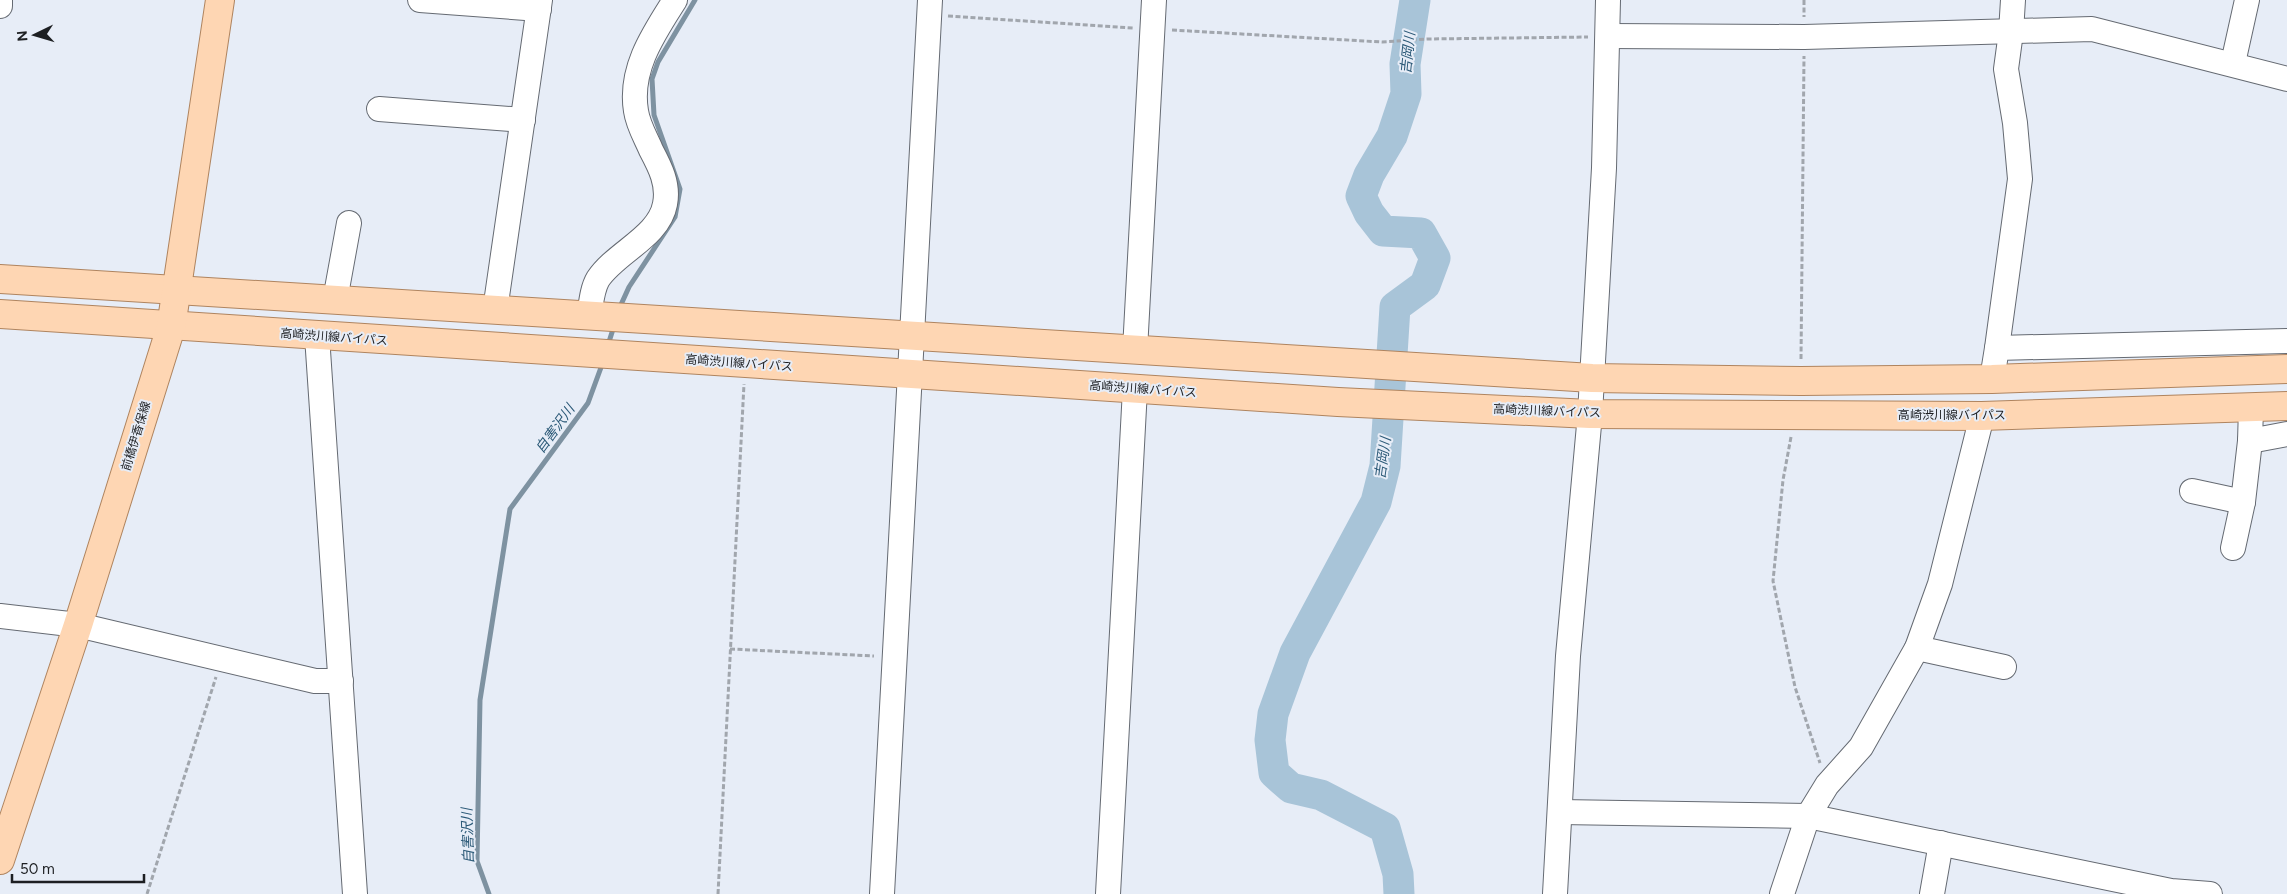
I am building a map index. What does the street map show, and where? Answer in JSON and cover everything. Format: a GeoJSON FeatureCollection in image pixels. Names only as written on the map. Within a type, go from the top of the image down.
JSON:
{"type":"FeatureCollection","features":[{"type":"Feature","properties":{"kind":"main road","name":"前橋伊香保線"},"geometry":{"type":"LineString","coordinates":[[0,860],[78,625],[171,327],[220,0]]}},
{"type":"Feature","properties":{"kind":"main road"},"geometry":{"type":"LineString","coordinates":[[0,279],[1592,378],[1801,382],[1992,379],[2287,369]]}},
{"type":"Feature","properties":{"kind":"main road","name":"高崎渋川線バイパス"},"geometry":{"type":"LineString","coordinates":[[0,314],[171,327],[1338,402],[1590,414],[1982,416],[2287,406]]}},
{"type":"Feature","properties":{"kind":"street"},"geometry":{"type":"LineString","coordinates":[[0,0],[0,6]]}},
{"type":"Feature","properties":{"kind":"street"},"geometry":{"type":"LineString","coordinates":[[420,0],[540,4],[494,310]]}},
{"type":"Feature","properties":{"kind":"street"},"geometry":{"type":"LineString","coordinates":[[596,316],[598,280],[621,254],[654,228],[665,205],[665,184],[662,171],[641,129],[636,112],[635,94],[637,71],[656,29],[675,0]]}},
{"type":"Feature","properties":{"kind":"street"},"geometry":{"type":"LineString","coordinates":[[882,894],[930,0]]}},
{"type":"Feature","properties":{"kind":"street"},"geometry":{"type":"LineString","coordinates":[[1135,350],[1154,0]]}},
{"type":"Feature","properties":{"kind":"street"},"geometry":{"type":"LineString","coordinates":[[1555,894],[1568,656],[1590,414],[1604,168],[1608,0]]}},
{"type":"Feature","properties":{"kind":"street"},"geometry":{"type":"LineString","coordinates":[[1992,379],[2020,179],[2015,123],[2006,69],[2013,0]]}},
{"type":"Feature","properties":{"kind":"street"},"geometry":{"type":"LineString","coordinates":[[2233,63],[2247,0]]}},
{"type":"Feature","properties":{"kind":"street"},"geometry":{"type":"LineString","coordinates":[[1608,36],[1804,37],[2092,29],[2233,63],[2271,76],[2287,78]]}},
{"type":"Feature","properties":{"kind":"street"},"geometry":{"type":"LineString","coordinates":[[378,109],[523,120]]}},
{"type":"Feature","properties":{"kind":"street"},"geometry":{"type":"LineString","coordinates":[[335,300],[350,223]]}},
{"type":"Feature","properties":{"kind":"street"},"geometry":{"type":"LineString","coordinates":[[317,336],[355,894]]}},
{"type":"Feature","properties":{"kind":"street"},"geometry":{"type":"LineString","coordinates":[[1997,348],[2287,340]]}},
{"type":"Feature","properties":{"kind":"street"},"geometry":{"type":"LineString","coordinates":[[1108,894],[1134,389]]}},
{"type":"Feature","properties":{"kind":"street"},"geometry":{"type":"LineString","coordinates":[[2234,548],[2243,502],[2250,441],[2251,408]]}},
{"type":"Feature","properties":{"kind":"street"},"geometry":{"type":"LineString","coordinates":[[1782,894],[1808,816],[1827,785],[1861,747],[1917,648],[1940,584],[1982,416]]}},
{"type":"Feature","properties":{"kind":"street"},"geometry":{"type":"LineString","coordinates":[[2250,441],[2287,434]]}},
{"type":"Feature","properties":{"kind":"street"},"geometry":{"type":"LineString","coordinates":[[2192,492],[2243,502]]}},
{"type":"Feature","properties":{"kind":"street"},"geometry":{"type":"LineString","coordinates":[[0,616],[78,625],[315,681],[341,681]]}},
{"type":"Feature","properties":{"kind":"street"},"geometry":{"type":"LineString","coordinates":[[1917,648],[2004,667]]}},
{"type":"Feature","properties":{"kind":"street"},"geometry":{"type":"LineString","coordinates":[[1560,812],[1808,816],[2171,892],[2210,894]]}},
{"type":"Feature","properties":{"kind":"street"},"geometry":{"type":"LineString","coordinates":[[1932,894],[1941,843]]}},
{"type":"Feature","properties":{"kind":"path"},"geometry":{"type":"LineString","coordinates":[[1382,42],[1428,39],[1608,36]]}},
{"type":"Feature","properties":{"kind":"path"},"geometry":{"type":"LineString","coordinates":[[1801,382],[1804,37]]}},
{"type":"Feature","properties":{"kind":"path"},"geometry":{"type":"LineString","coordinates":[[718,894],[745,364]]}},
{"type":"Feature","properties":{"kind":"path"},"geometry":{"type":"LineString","coordinates":[[1794,416],[1783,480],[1773,581],[1794,687],[1827,785]]}},
{"type":"Feature","properties":{"kind":"path"},"geometry":{"type":"LineString","coordinates":[[730,649],[896,657]]}},
{"type":"Feature","properties":{"kind":"path"},"geometry":{"type":"LineString","coordinates":[[147,894],[221,660]]}},
{"type":"Feature","properties":{"kind":"waterway","name":"自害沢川"},"geometry":{"type":"LineString","coordinates":[[619,309],[629,287],[675,217],[680,189],[654,115],[652,79],[658,62],[695,0]]}},
{"type":"Feature","properties":{"kind":"waterway","name":"吉岡川"},"geometry":{"type":"LineString","coordinates":[[1399,894],[1398,874],[1385,828],[1321,795],[1291,788],[1274,773],[1270,740],[1273,714],[1295,653],[1376,502],[1385,466],[1395,307],[1425,285],[1435,258],[1421,233],[1383,231],[1369,213],[1361,196],[1369,175],[1392,136],[1406,94],[1405,64],[1415,0]]}},
{"type":"Feature","properties":{"kind":"waterway","name":"自害沢川"},"geometry":{"type":"LineString","coordinates":[[608,345],[614,326]]}},
{"type":"Feature","properties":{"kind":"waterway","name":"自害沢川"},"geometry":{"type":"LineString","coordinates":[[489,894],[477,861],[480,700],[510,509],[588,403],[603,362]]}}]}
